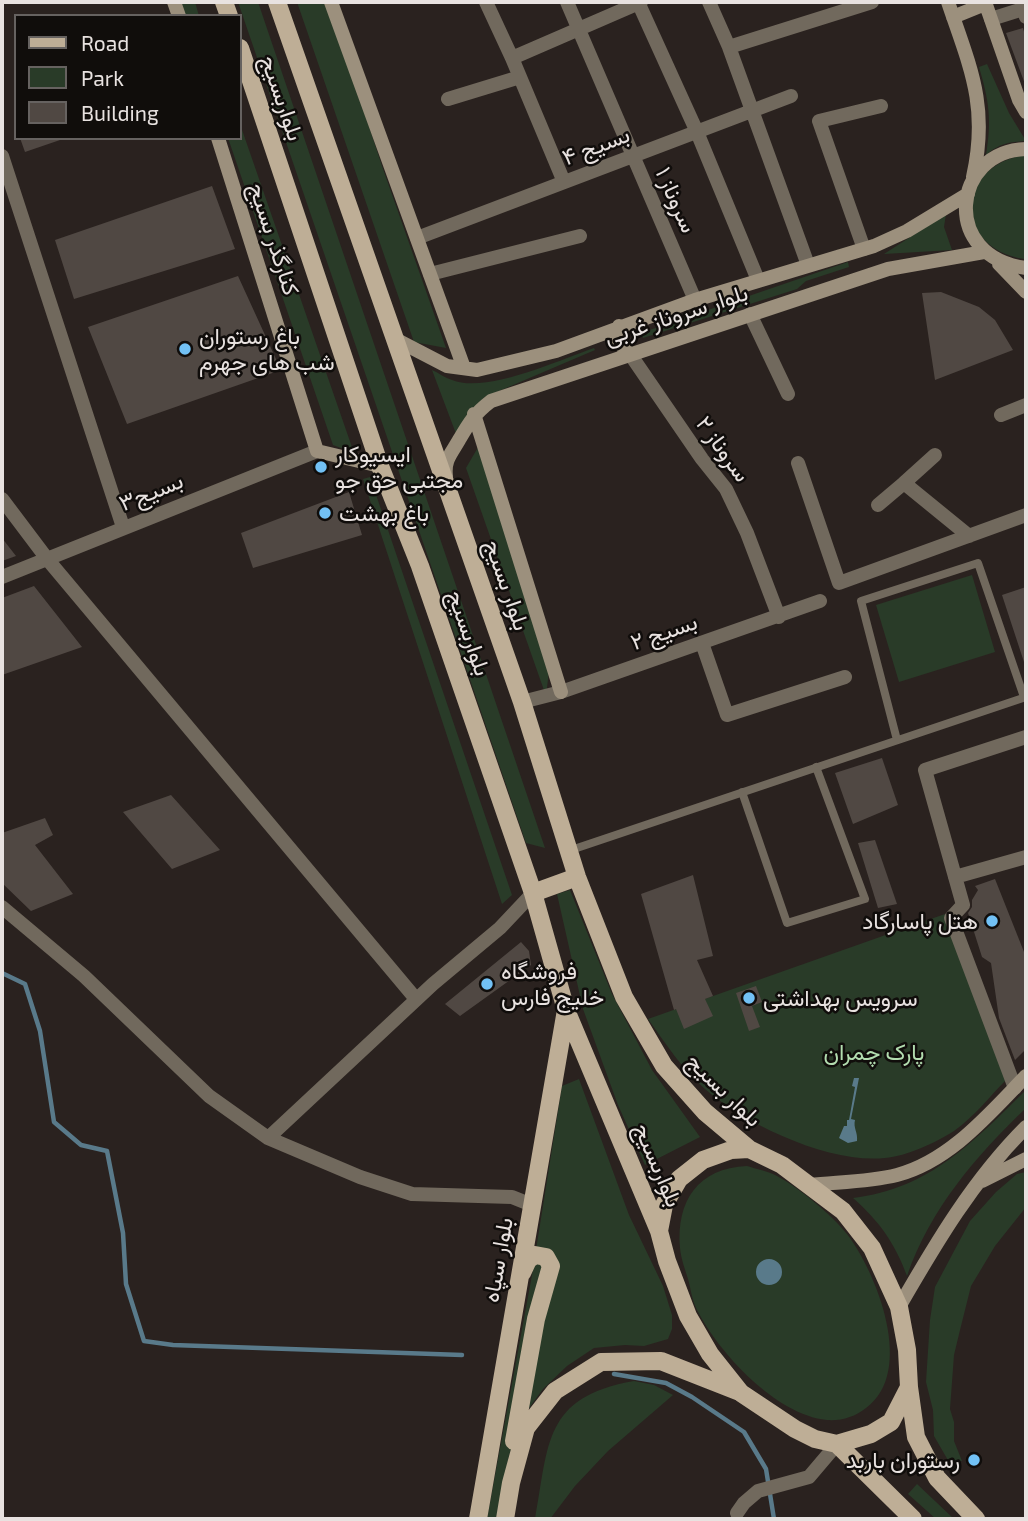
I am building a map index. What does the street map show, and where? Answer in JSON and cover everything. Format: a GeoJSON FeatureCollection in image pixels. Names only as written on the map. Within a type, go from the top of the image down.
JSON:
{"type":"FeatureCollection","features":[{"type":"Feature","properties":{"kind":"main road","name":"بلوار بسیج"},"geometry":{"type":"LineString","coordinates":[[277,2],[522,702],[577,877],[624,997],[664,1066],[705,1112],[749,1149],[782,1165],[843,1211],[872,1248],[899,1307],[907,1350],[916,1437],[937,1478],[976,1519]]}},
{"type":"Feature","properties":{"kind":"main road","name":"بلواربسیج"},"geometry":{"type":"LineString","coordinates":[[242,54],[380,466],[420,566],[533,893],[566,1010],[659,1231],[667,1261],[688,1315],[710,1354],[741,1393]]}},
{"type":"Feature","properties":{"kind":"main road"},"geometry":{"type":"LineString","coordinates":[[533,893],[577,877]]}},
{"type":"Feature","properties":{"kind":"main road","name":"بلوار سپاه"},"geometry":{"type":"LineString","coordinates":[[478,1519],[566,1010]]}},
{"type":"Feature","properties":{"kind":"main road"},"geometry":{"type":"LineString","coordinates":[[659,1231],[664,1205],[679,1179],[703,1160],[731,1150],[749,1149]]}},
{"type":"Feature","properties":{"kind":"main road"},"geometry":{"type":"LineString","coordinates":[[505,1519],[514,1442],[536,1319],[551,1272],[550,1261],[544,1256],[533,1256],[528,1260],[519,1279]]}},
{"type":"Feature","properties":{"kind":"main road"},"geometry":{"type":"LineString","coordinates":[[511,1483],[526,1428],[555,1391],[601,1362],[661,1361],[741,1393],[795,1429],[815,1439],[837,1444],[871,1434],[891,1422],[909,1387]]}},
{"type":"Feature","properties":{"kind":"main road"},"geometry":{"type":"LineString","coordinates":[[837,1444],[912,1519]]}},
{"type":"Feature","properties":{"kind":"street"},"geometry":{"type":"LineString","coordinates":[[331,2],[464,368]]}},
{"type":"Feature","properties":{"kind":"street"},"geometry":{"type":"LineString","coordinates":[[485,2],[565,182]]}},
{"type":"Feature","properties":{"kind":"street","name":"سروناز ۱"},"geometry":{"type":"LineString","coordinates":[[566,2],[695,300]]}},
{"type":"Feature","properties":{"kind":"street"},"geometry":{"type":"LineString","coordinates":[[512,58],[639,2],[697,132],[758,280]]}},
{"type":"Feature","properties":{"kind":"street"},"geometry":{"type":"LineString","coordinates":[[709,2],[729,47],[808,265]]}},
{"type":"Feature","properties":{"kind":"street"},"geometry":{"type":"LineString","coordinates":[[729,47],[872,2]]}},
{"type":"Feature","properties":{"kind":"street"},"geometry":{"type":"LineString","coordinates":[[948,2],[974,80],[980,111],[979,148],[966,209],[968,225],[975,240],[987,254],[1026,292]]}},
{"type":"Feature","properties":{"kind":"street"},"geometry":{"type":"LineString","coordinates":[[953,17],[985,3],[1019,100],[1026,112]]}},
{"type":"Feature","properties":{"kind":"street"},"geometry":{"type":"LineString","coordinates":[[991,19],[1025,13]]}},
{"type":"Feature","properties":{"kind":"street"},"geometry":{"type":"LineString","coordinates":[[448,99],[520,77]]}},
{"type":"Feature","properties":{"kind":"street","name":"بسیج ۴"},"geometry":{"type":"LineString","coordinates":[[417,238],[791,96]]}},
{"type":"Feature","properties":{"kind":"street"},"geometry":{"type":"LineString","coordinates":[[871,274],[871,258],[864,248],[819,121],[881,106]]}},
{"type":"Feature","properties":{"kind":"street","name":"کنارگذر بسیج"},"geometry":{"type":"LineString","coordinates":[[219,140],[317,451]]}},
{"type":"Feature","properties":{"kind":"street","name":"بلوار سروناز غربی"},"geometry":{"type":"LineString","coordinates":[[395,340],[447,366],[477,370],[556,351],[695,300],[864,248],[907,231],[969,189],[982,168],[997,156],[1015,149],[1026,149]]}},
{"type":"Feature","properties":{"kind":"street"},"geometry":{"type":"LineString","coordinates":[[2,156],[123,527]]}},
{"type":"Feature","properties":{"kind":"street"},"geometry":{"type":"LineString","coordinates":[[430,274],[580,236]]}},
{"type":"Feature","properties":{"kind":"street","name":"بلوار سروناز غربی"},"geometry":{"type":"LineString","coordinates":[[449,495],[445,466],[449,452],[474,414],[491,401],[871,274],[899,267],[987,254]]}},
{"type":"Feature","properties":{"kind":"street"},"geometry":{"type":"LineString","coordinates":[[987,254],[1008,265],[1026,268]]}},
{"type":"Feature","properties":{"kind":"street"},"geometry":{"type":"LineString","coordinates":[[750,314],[788,394]]}},
{"type":"Feature","properties":{"kind":"street"},"geometry":{"type":"LineString","coordinates":[[619,327],[619,343],[629,354]]}},
{"type":"Feature","properties":{"kind":"street","name":"سروناز ۲"},"geometry":{"type":"LineString","coordinates":[[629,354],[726,489],[747,533],[779,617]]}},
{"type":"Feature","properties":{"kind":"street"},"geometry":{"type":"LineString","coordinates":[[1001,415],[1026,405]]}},
{"type":"Feature","properties":{"kind":"street","name":"بلوار بسیج"},"geometry":{"type":"LineString","coordinates":[[474,414],[561,692]]}},
{"type":"Feature","properties":{"kind":"street"},"geometry":{"type":"LineString","coordinates":[[317,451],[380,466]]}},
{"type":"Feature","properties":{"kind":"street","name":"بسیج۳"},"geometry":{"type":"LineString","coordinates":[[2,577],[317,451]]}},
{"type":"Feature","properties":{"kind":"street"},"geometry":{"type":"LineString","coordinates":[[878,505],[935,455]]}},
{"type":"Feature","properties":{"kind":"street"},"geometry":{"type":"LineString","coordinates":[[798,463],[839,583],[1026,515]]}},
{"type":"Feature","properties":{"kind":"street"},"geometry":{"type":"LineString","coordinates":[[904,483],[969,536]]}},
{"type":"Feature","properties":{"kind":"street"},"geometry":{"type":"LineString","coordinates":[[2,499],[48,559],[416,999]]}},
{"type":"Feature","properties":{"kind":"street","name":"بسیج ۲"},"geometry":{"type":"LineString","coordinates":[[522,702],[561,692],[820,601]]}},
{"type":"Feature","properties":{"kind":"street"},"geometry":{"type":"LineString","coordinates":[[702,643],[727,715],[845,677]]}},
{"type":"Feature","properties":{"kind":"street"},"geometry":{"type":"LineString","coordinates":[[1015,1088],[951,918],[963,905],[925,770],[1026,737]]}},
{"type":"Feature","properties":{"kind":"street"},"geometry":{"type":"LineString","coordinates":[[955,877],[1026,857]]}},
{"type":"Feature","properties":{"kind":"street"},"geometry":{"type":"LineString","coordinates":[[268,1138],[416,999],[500,928],[533,893]]}},
{"type":"Feature","properties":{"kind":"street"},"geometry":{"type":"LineString","coordinates":[[2,907],[84,976],[209,1096],[268,1138],[360,1177],[412,1194],[512,1197],[533,1205]]}},
{"type":"Feature","properties":{"kind":"street"},"geometry":{"type":"LineString","coordinates":[[810,1185],[895,1175],[915,1168],[971,1132],[1026,1076]]}},
{"type":"Feature","properties":{"kind":"street"},"geometry":{"type":"LineString","coordinates":[[899,1307],[945,1227],[1001,1152],[1026,1127]]}},
{"type":"Feature","properties":{"kind":"street"},"geometry":{"type":"LineString","coordinates":[[978,1183],[1026,1159]]}},
{"type":"Feature","properties":{"kind":"street"},"geometry":{"type":"LineString","coordinates":[[738,1516],[744,1503],[769,1488],[809,1477],[837,1444]]}},
{"type":"Feature","properties":{"kind":"lane"},"geometry":{"type":"LineString","coordinates":[[568,850],[897,740],[1025,697],[978,563],[861,601],[897,740]]}},
{"type":"Feature","properties":{"kind":"lane"},"geometry":{"type":"LineString","coordinates":[[741,792],[787,923],[865,899],[816,767]]}},
{"type":"Feature","properties":{"kind":"green space"},"geometry":{"type":"Polygon","coordinates":[[[181,2],[195,2],[198,14],[184,14],[181,2]]]}},
{"type":"Feature","properties":{"kind":"green space"},"geometry":{"type":"Polygon","coordinates":[[[238,2],[258,2],[545,848],[526,843],[238,2]]]}},
{"type":"Feature","properties":{"kind":"green space"},"geometry":{"type":"Polygon","coordinates":[[[297,2],[328,2],[446,348],[414,342],[297,2]]]}},
{"type":"Feature","properties":{"kind":"green space"},"geometry":{"type":"Polygon","coordinates":[[[987,64],[1009,113],[1026,141],[1005,144],[986,155],[988,111],[979,67],[987,64]]]}},
{"type":"Feature","properties":{"kind":"green space"},"geometry":{"type":"Polygon","coordinates":[[[242,130],[354,453],[333,445],[229,140],[242,140],[242,130]]]}},
{"type":"Feature","properties":{"kind":"green space"},"geometry":{"type":"Polygon","coordinates":[[[1026,155],[1024,259],[1001,252],[984,239],[975,224],[972,206],[976,189],[986,174],[1003,162],[1026,155]]]}},
{"type":"Feature","properties":{"kind":"green space"},"geometry":{"type":"Polygon","coordinates":[[[946,214],[944,227],[952,250],[884,254],[946,214]]]}},
{"type":"Feature","properties":{"kind":"green space"},"geometry":{"type":"Polygon","coordinates":[[[848,262],[849,267],[806,281],[797,289],[643,338],[641,333],[848,262]]]}},
{"type":"Feature","properties":{"kind":"green space"},"geometry":{"type":"Polygon","coordinates":[[[594,348],[595,350],[485,397],[469,416],[458,439],[432,370],[452,380],[484,383],[523,374],[594,348]]]}},
{"type":"Feature","properties":{"kind":"green space"},"geometry":{"type":"Polygon","coordinates":[[[484,437],[551,654],[546,696],[466,468],[484,437]]]}},
{"type":"Feature","properties":{"kind":"green space"},"geometry":{"type":"Polygon","coordinates":[[[370,477],[512,895],[502,904],[363,479],[370,477]]]}},
{"type":"Feature","properties":{"kind":"green space"},"geometry":{"type":"Polygon","coordinates":[[[972,575],[995,652],[899,682],[876,605],[972,575]]]}},
{"type":"Feature","properties":{"kind":"green space"},"geometry":{"type":"Polygon","coordinates":[[[570,890],[612,994],[652,1070],[700,1137],[645,1165],[618,1105],[583,1009],[557,894],[570,890]]]}},
{"type":"Feature","properties":{"kind":"green space","name":"پارک چمران"},"geometry":{"type":"Polygon","coordinates":[[[945,914],[1007,1079],[962,1125],[911,1152],[885,1158],[839,1155],[765,1128],[722,1103],[705,1089],[675,1056],[648,1019],[945,914]]]}},
{"type":"Feature","properties":{"kind":"green space"},"geometry":{"type":"Polygon","coordinates":[[[579,1079],[629,1215],[663,1286],[672,1315],[672,1329],[668,1339],[644,1346],[594,1348],[567,1366],[543,1389],[521,1419],[509,1456],[496,1519],[487,1519],[532,1275],[562,1086],[579,1079]]]}},
{"type":"Feature","properties":{"kind":"green space"},"geometry":{"type":"Polygon","coordinates":[[[1026,1090],[1026,1108],[956,1185],[928,1228],[907,1276],[885,1233],[853,1198],[880,1193],[905,1184],[949,1160],[1026,1090]]]}},
{"type":"Feature","properties":{"kind":"green space"},"geometry":{"type":"Polygon","coordinates":[[[747,1166],[777,1176],[824,1210],[847,1234],[870,1273],[886,1322],[890,1347],[888,1371],[881,1392],[866,1408],[853,1416],[827,1420],[808,1416],[769,1394],[719,1345],[695,1306],[680,1248],[682,1216],[687,1202],[703,1180],[730,1168],[747,1166]]]}},
{"type":"Feature","properties":{"kind":"green space"},"geometry":{"type":"Polygon","coordinates":[[[1026,1172],[1026,1207],[995,1246],[971,1286],[954,1355],[950,1409],[954,1422],[954,1441],[962,1461],[949,1462],[934,1436],[933,1410],[926,1382],[935,1287],[970,1221],[996,1192],[1017,1174],[1026,1172]]]}},
{"type":"Feature","properties":{"kind":"green space"},"geometry":{"type":"Polygon","coordinates":[[[634,1381],[654,1385],[673,1395],[608,1451],[575,1486],[550,1519],[535,1519],[548,1447],[566,1412],[582,1399],[604,1388],[634,1381]]]}},
{"type":"Feature","properties":{"kind":"green space"},"geometry":{"type":"Polygon","coordinates":[[[917,1484],[954,1519],[936,1519],[908,1494],[917,1484]]]}},
{"type":"Feature","properties":{"kind":"water"},"geometry":{"type":"Polygon","coordinates":[[[854,1078],[859,1078],[851,1119],[855,1120],[857,1141],[848,1143],[839,1138],[849,1120],[854,1078]]]}},
{"type":"Feature","properties":{"kind":"water"},"geometry":{"type":"Polygon","coordinates":[[[769,1259],[778,1263],[782,1272],[778,1281],[769,1285],[760,1281],[756,1272],[760,1263],[769,1259]]]}},
{"type":"Feature","properties":{"kind":"building"},"geometry":{"type":"Polygon","coordinates":[[[1023,28],[1026,39],[1025,84],[1006,33],[1023,28]]]}},
{"type":"Feature","properties":{"kind":"building"},"geometry":{"type":"Polygon","coordinates":[[[21,140],[60,140],[25,152],[21,140]]]}},
{"type":"Feature","properties":{"kind":"building"},"geometry":{"type":"Polygon","coordinates":[[[212,186],[235,249],[74,299],[55,240],[212,186]]]}},
{"type":"Feature","properties":{"kind":"building","name":"باغ رستوران شب های جهرم"},"geometry":{"type":"Polygon","coordinates":[[[238,276],[281,370],[127,424],[88,327],[238,276]]]}},
{"type":"Feature","properties":{"kind":"building"},"geometry":{"type":"Polygon","coordinates":[[[941,292],[979,307],[995,320],[1013,350],[935,380],[922,293],[941,292]]]}},
{"type":"Feature","properties":{"kind":"building","name":"باغ بهشت"},"geometry":{"type":"Polygon","coordinates":[[[349,492],[362,535],[253,568],[241,533],[349,492]]]}},
{"type":"Feature","properties":{"kind":"building"},"geometry":{"type":"Polygon","coordinates":[[[2,538],[16,556],[2,561],[2,538]]]}},
{"type":"Feature","properties":{"kind":"building"},"geometry":{"type":"Polygon","coordinates":[[[34,586],[82,647],[2,675],[2,598],[34,586]]]}},
{"type":"Feature","properties":{"kind":"building"},"geometry":{"type":"Polygon","coordinates":[[[1026,587],[1026,661],[1024,662],[1002,595],[1026,587]]]}},
{"type":"Feature","properties":{"kind":"building"},"geometry":{"type":"Polygon","coordinates":[[[882,758],[898,805],[853,824],[835,773],[882,758]]]}},
{"type":"Feature","properties":{"kind":"building"},"geometry":{"type":"Polygon","coordinates":[[[171,795],[220,850],[172,869],[123,812],[171,795]]]}},
{"type":"Feature","properties":{"kind":"building"},"geometry":{"type":"Polygon","coordinates":[[[45,818],[53,835],[35,845],[73,894],[31,911],[2,883],[2,833],[45,818]]]}},
{"type":"Feature","properties":{"kind":"building"},"geometry":{"type":"Polygon","coordinates":[[[875,840],[897,904],[878,908],[858,843],[875,840]]]}},
{"type":"Feature","properties":{"kind":"building"},"geometry":{"type":"Polygon","coordinates":[[[693,875],[713,956],[697,960],[713,996],[705,999],[713,1016],[684,1029],[676,1009],[674,1010],[641,894],[693,875]]]}},
{"type":"Feature","properties":{"kind":"building"},"geometry":{"type":"Polygon","coordinates":[[[995,879],[1026,957],[1026,1049],[1015,1060],[999,1018],[991,963],[982,957],[968,913],[978,890],[975,886],[995,879]]]}},
{"type":"Feature","properties":{"kind":"building","name":"فروشگاه خلیج فارس"},"geometry":{"type":"Polygon","coordinates":[[[521,942],[529,951],[531,965],[460,1016],[445,1004],[521,942]]]}},
{"type":"Feature","properties":{"kind":"building"},"geometry":{"type":"Polygon","coordinates":[[[756,986],[762,1002],[752,1006],[760,1027],[749,1031],[736,993],[756,986]]]}},
{"type":"Feature","properties":{"kind":"waterway"},"geometry":{"type":"LineString","coordinates":[[2,973],[25,984],[40,1031],[54,1122],[81,1145],[107,1151],[123,1233],[126,1284],[144,1341],[173,1345],[462,1355]]}},
{"type":"Feature","properties":{"kind":"waterway"},"geometry":{"type":"LineString","coordinates":[[614,1374],[666,1383],[744,1432],[766,1469],[774,1519]]}},
{"type":"Feature","properties":{"kind":"place","name":"باغ رستوران شب های جهرم"},"geometry":{"type":"Point","coordinates":[185,349]}},
{"type":"Feature","properties":{"kind":"place","name":"ایسیوکار مجتبی حق جو"},"geometry":{"type":"Point","coordinates":[321,467]}},
{"type":"Feature","properties":{"kind":"place","name":"باغ بهشت"},"geometry":{"type":"Point","coordinates":[325,513]}},
{"type":"Feature","properties":{"kind":"place","name":"هتل پاسارگاد"},"geometry":{"type":"Point","coordinates":[992,921]}},
{"type":"Feature","properties":{"kind":"place","name":"فروشگاه خلیج فارس"},"geometry":{"type":"Point","coordinates":[487,984]}},
{"type":"Feature","properties":{"kind":"place","name":"سرویس بهداشتی"},"geometry":{"type":"Point","coordinates":[749,998]}},
{"type":"Feature","properties":{"kind":"place","name":"رستوران باربد"},"geometry":{"type":"Point","coordinates":[974,1460]}}]}
